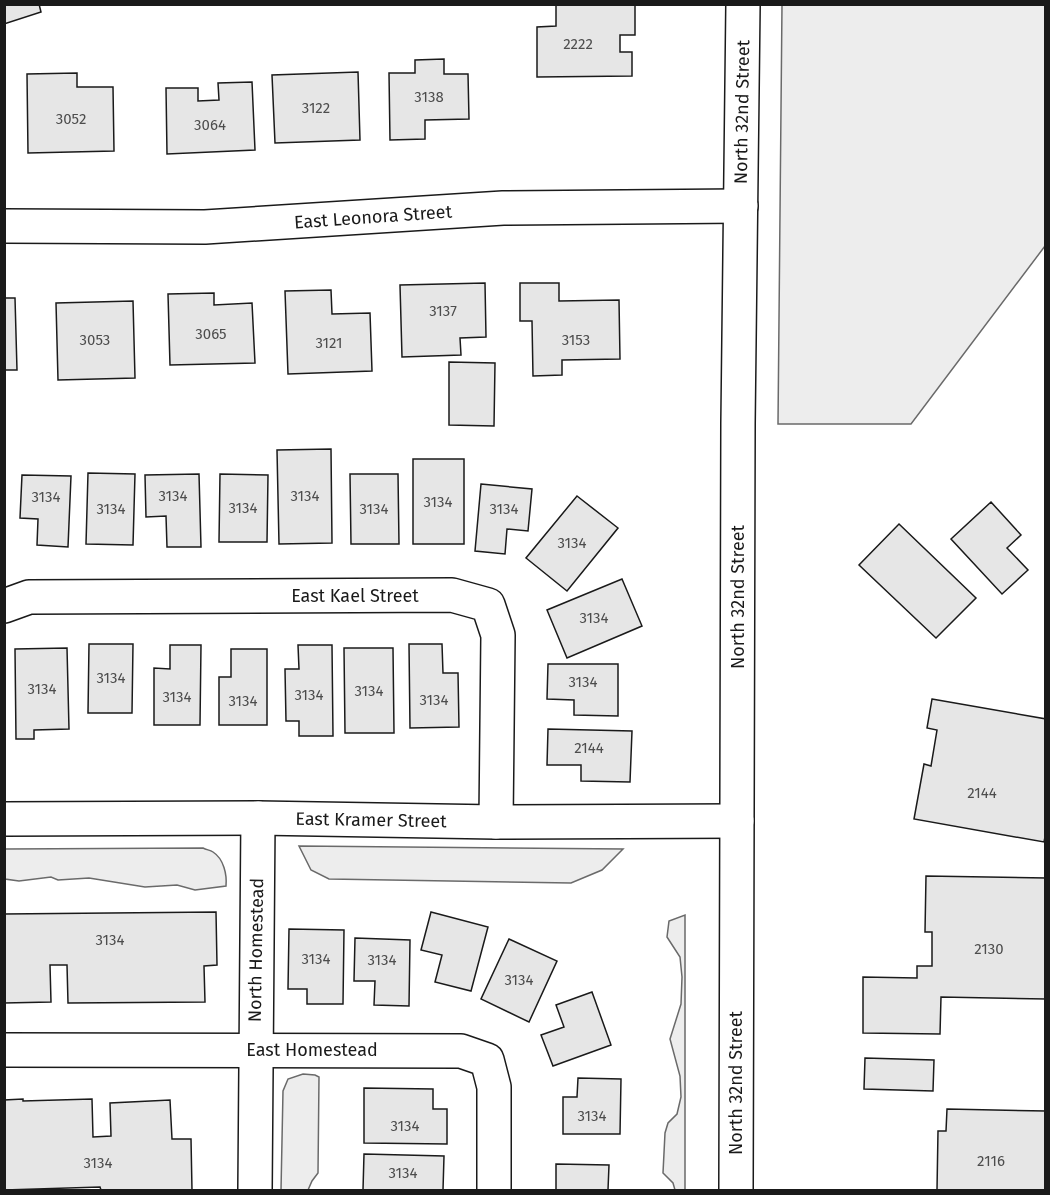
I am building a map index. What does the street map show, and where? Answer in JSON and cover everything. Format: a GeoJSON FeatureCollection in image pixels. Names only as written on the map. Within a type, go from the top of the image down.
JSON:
{"type":"FeatureCollection","features":[{"type":"Feature","properties":{"kind":"street","name":"North 32nd Street"},"geometry":{"type":"LineString","coordinates":[[736,1191],[738,424],[743,4]]}},
{"type":"Feature","properties":{"kind":"street","name":"East Leonora Street"},"geometry":{"type":"LineString","coordinates":[[4,226],[205,227],[503,208],[741,206]]}},
{"type":"Feature","properties":{"kind":"street","name":"East Kael Street"},"geometry":{"type":"LineString","coordinates":[[4,606],[29,597],[440,595],[452,595],[488,605],[498,635],[496,822]]}},
{"type":"Feature","properties":{"kind":"street","name":"North Homestead"},"geometry":{"type":"LineString","coordinates":[[255,1191],[258,818]]}},
{"type":"Feature","properties":{"kind":"street","name":"East Kramer Street"},"geometry":{"type":"LineString","coordinates":[[4,819],[737,821]]}},
{"type":"Feature","properties":{"kind":"street","name":"East Homestead"},"geometry":{"type":"LineString","coordinates":[[4,1050],[461,1051],[487,1060],[494,1087],[494,1191]]}},
{"type":"Feature","properties":{"kind":"shaded area"},"geometry":{"type":"Polygon","coordinates":[[[782,5],[1045,5],[1045,246],[911,424],[778,424],[782,5]]]}},
{"type":"Feature","properties":{"kind":"shaded area"},"geometry":{"type":"Polygon","coordinates":[[[299,846],[623,849],[602,870],[571,883],[329,879],[311,870],[299,846]]]}},
{"type":"Feature","properties":{"kind":"shaded area"},"geometry":{"type":"Polygon","coordinates":[[[203,848],[213,852],[220,859],[225,872],[226,886],[195,890],[177,885],[145,887],[89,878],[58,880],[51,877],[19,881],[5,879],[5,849],[203,848]]]}},
{"type":"Feature","properties":{"kind":"shaded area"},"geometry":{"type":"Polygon","coordinates":[[[685,915],[685,1190],[675,1190],[673,1183],[663,1173],[665,1133],[668,1123],[677,1114],[681,1097],[680,1076],[670,1039],[681,1004],[682,977],[680,957],[667,937],[669,921],[685,915]]]}},
{"type":"Feature","properties":{"kind":"shaded area"},"geometry":{"type":"Polygon","coordinates":[[[303,1074],[319,1077],[318,1173],[308,1190],[281,1190],[283,1091],[288,1079],[303,1074]]]}},
{"type":"Feature","properties":{"kind":"building"},"geometry":{"type":"Polygon","coordinates":[[[4,4],[39,4],[41,12],[4,24],[4,4]]]}},
{"type":"Feature","properties":{"kind":"building"},"geometry":{"type":"Polygon","coordinates":[[[556,4],[635,4],[635,35],[620,35],[620,52],[632,52],[632,76],[537,77],[537,27],[556,26],[556,4]]]}},
{"type":"Feature","properties":{"kind":"building"},"geometry":{"type":"Polygon","coordinates":[[[444,59],[444,74],[468,74],[469,119],[425,120],[425,139],[390,140],[389,73],[415,73],[415,60],[444,59]]]}},
{"type":"Feature","properties":{"kind":"building"},"geometry":{"type":"Polygon","coordinates":[[[358,72],[360,140],[275,143],[272,75],[358,72]]]}},
{"type":"Feature","properties":{"kind":"building"},"geometry":{"type":"Polygon","coordinates":[[[77,73],[77,87],[113,87],[114,151],[28,153],[27,74],[77,73]]]}},
{"type":"Feature","properties":{"kind":"building"},"geometry":{"type":"Polygon","coordinates":[[[252,82],[255,150],[167,154],[166,88],[198,88],[198,101],[219,100],[218,83],[252,82]]]}},
{"type":"Feature","properties":{"kind":"building"},"geometry":{"type":"Polygon","coordinates":[[[485,283],[486,337],[460,338],[461,355],[402,357],[400,285],[485,283]]]}},
{"type":"Feature","properties":{"kind":"building"},"geometry":{"type":"Polygon","coordinates":[[[520,283],[559,283],[559,301],[619,300],[620,359],[562,360],[562,375],[533,376],[532,321],[520,321],[520,283]]]}},
{"type":"Feature","properties":{"kind":"building"},"geometry":{"type":"Polygon","coordinates":[[[331,290],[332,314],[370,313],[372,371],[288,374],[285,291],[331,290]]]}},
{"type":"Feature","properties":{"kind":"building"},"geometry":{"type":"Polygon","coordinates":[[[214,293],[214,305],[252,303],[255,363],[170,365],[168,294],[214,293]]]}},
{"type":"Feature","properties":{"kind":"building"},"geometry":{"type":"Polygon","coordinates":[[[4,298],[15,298],[17,370],[4,370],[4,298]]]}},
{"type":"Feature","properties":{"kind":"building"},"geometry":{"type":"Polygon","coordinates":[[[133,301],[135,378],[58,380],[56,303],[133,301]]]}},
{"type":"Feature","properties":{"kind":"building"},"geometry":{"type":"Polygon","coordinates":[[[449,362],[495,363],[494,426],[449,425],[449,362]]]}},
{"type":"Feature","properties":{"kind":"building"},"geometry":{"type":"Polygon","coordinates":[[[331,449],[332,543],[279,544],[277,450],[331,449]]]}},
{"type":"Feature","properties":{"kind":"building"},"geometry":{"type":"Polygon","coordinates":[[[413,459],[464,459],[464,544],[413,544],[413,459]]]}},
{"type":"Feature","properties":{"kind":"building"},"geometry":{"type":"Polygon","coordinates":[[[88,473],[135,474],[133,545],[86,544],[88,473]]]}},
{"type":"Feature","properties":{"kind":"building"},"geometry":{"type":"Polygon","coordinates":[[[199,474],[201,547],[167,547],[166,516],[146,517],[145,475],[199,474]]]}},
{"type":"Feature","properties":{"kind":"building"},"geometry":{"type":"Polygon","coordinates":[[[220,474],[268,475],[267,542],[219,542],[220,474]]]}},
{"type":"Feature","properties":{"kind":"building"},"geometry":{"type":"Polygon","coordinates":[[[350,474],[398,474],[399,544],[351,544],[350,474]]]}},
{"type":"Feature","properties":{"kind":"building"},"geometry":{"type":"Polygon","coordinates":[[[22,475],[71,476],[68,547],[37,545],[38,519],[20,518],[22,475]]]}},
{"type":"Feature","properties":{"kind":"building"},"geometry":{"type":"Polygon","coordinates":[[[481,484],[532,489],[528,531],[507,529],[505,554],[475,551],[481,484]]]}},
{"type":"Feature","properties":{"kind":"building"},"geometry":{"type":"Polygon","coordinates":[[[577,496],[618,528],[567,591],[526,558],[577,496]]]}},
{"type":"Feature","properties":{"kind":"building"},"geometry":{"type":"Polygon","coordinates":[[[991,502],[1021,535],[1007,548],[1028,570],[1002,594],[951,539],[991,502]]]}},
{"type":"Feature","properties":{"kind":"building"},"geometry":{"type":"Polygon","coordinates":[[[899,524],[976,598],[936,638],[859,565],[899,524]]]}},
{"type":"Feature","properties":{"kind":"building"},"geometry":{"type":"Polygon","coordinates":[[[622,579],[642,626],[567,658],[547,610],[622,579]]]}},
{"type":"Feature","properties":{"kind":"building"},"geometry":{"type":"Polygon","coordinates":[[[89,644],[133,644],[132,713],[88,713],[89,644]]]}},
{"type":"Feature","properties":{"kind":"building"},"geometry":{"type":"Polygon","coordinates":[[[409,644],[442,644],[443,673],[458,673],[459,727],[410,728],[409,644]]]}},
{"type":"Feature","properties":{"kind":"building"},"geometry":{"type":"Polygon","coordinates":[[[170,645],[201,645],[200,725],[154,725],[154,668],[170,669],[170,645]]]}},
{"type":"Feature","properties":{"kind":"building"},"geometry":{"type":"Polygon","coordinates":[[[298,645],[332,645],[333,736],[299,736],[299,721],[286,721],[285,669],[299,669],[298,645]]]}},
{"type":"Feature","properties":{"kind":"building"},"geometry":{"type":"Polygon","coordinates":[[[67,648],[69,729],[34,730],[34,739],[16,739],[15,649],[67,648]]]}},
{"type":"Feature","properties":{"kind":"building"},"geometry":{"type":"Polygon","coordinates":[[[344,648],[393,648],[394,733],[345,733],[344,648]]]}},
{"type":"Feature","properties":{"kind":"building"},"geometry":{"type":"Polygon","coordinates":[[[231,649],[267,649],[267,725],[219,725],[219,677],[231,677],[231,649]]]}},
{"type":"Feature","properties":{"kind":"building"},"geometry":{"type":"Polygon","coordinates":[[[548,664],[618,664],[618,716],[574,715],[574,700],[547,699],[548,664]]]}},
{"type":"Feature","properties":{"kind":"building"},"geometry":{"type":"Polygon","coordinates":[[[932,699],[1046,719],[1046,832],[1044,842],[914,819],[924,764],[931,766],[937,730],[927,728],[932,699]]]}},
{"type":"Feature","properties":{"kind":"building"},"geometry":{"type":"Polygon","coordinates":[[[548,729],[632,731],[630,782],[581,781],[581,765],[547,765],[548,729]]]}},
{"type":"Feature","properties":{"kind":"building"},"geometry":{"type":"Polygon","coordinates":[[[926,876],[1046,878],[1046,999],[941,997],[940,1034],[863,1033],[863,977],[917,978],[917,966],[932,966],[932,932],[925,932],[926,876]]]}},
{"type":"Feature","properties":{"kind":"building"},"geometry":{"type":"Polygon","coordinates":[[[216,912],[217,965],[204,966],[205,1002],[68,1003],[67,965],[50,965],[51,1002],[4,1003],[4,914],[216,912]]]}},
{"type":"Feature","properties":{"kind":"building"},"geometry":{"type":"Polygon","coordinates":[[[431,912],[488,927],[471,991],[435,982],[442,955],[421,950],[431,912]]]}},
{"type":"Feature","properties":{"kind":"building"},"geometry":{"type":"Polygon","coordinates":[[[289,929],[344,930],[343,1004],[307,1004],[307,989],[288,989],[289,929]]]}},
{"type":"Feature","properties":{"kind":"building"},"geometry":{"type":"Polygon","coordinates":[[[355,938],[410,940],[409,1006],[374,1005],[375,981],[354,981],[355,938]]]}},
{"type":"Feature","properties":{"kind":"building"},"geometry":{"type":"Polygon","coordinates":[[[509,939],[557,961],[529,1022],[481,999],[509,939]]]}},
{"type":"Feature","properties":{"kind":"building"},"geometry":{"type":"Polygon","coordinates":[[[592,992],[611,1045],[553,1066],[541,1035],[564,1027],[556,1005],[592,992]]]}},
{"type":"Feature","properties":{"kind":"building"},"geometry":{"type":"Polygon","coordinates":[[[865,1058],[934,1060],[933,1091],[864,1089],[865,1058]]]}},
{"type":"Feature","properties":{"kind":"building"},"geometry":{"type":"Polygon","coordinates":[[[578,1078],[621,1079],[620,1134],[563,1134],[563,1097],[577,1097],[578,1078]]]}},
{"type":"Feature","properties":{"kind":"building"},"geometry":{"type":"Polygon","coordinates":[[[364,1088],[433,1089],[433,1109],[447,1109],[447,1144],[364,1143],[364,1088]]]}},
{"type":"Feature","properties":{"kind":"building"},"geometry":{"type":"Polygon","coordinates":[[[23,1099],[23,1101],[92,1099],[93,1137],[111,1136],[110,1103],[170,1100],[172,1139],[191,1139],[192,1190],[101,1190],[100,1187],[4,1190],[4,1100],[23,1099]]]}},
{"type":"Feature","properties":{"kind":"building"},"geometry":{"type":"Polygon","coordinates":[[[947,1109],[1046,1111],[1046,1190],[937,1190],[938,1131],[946,1131],[947,1109]]]}},
{"type":"Feature","properties":{"kind":"building"},"geometry":{"type":"Polygon","coordinates":[[[364,1154],[444,1156],[443,1190],[363,1190],[364,1154]]]}},
{"type":"Feature","properties":{"kind":"building"},"geometry":{"type":"Polygon","coordinates":[[[556,1164],[609,1165],[608,1190],[556,1190],[556,1164]]]}}]}
